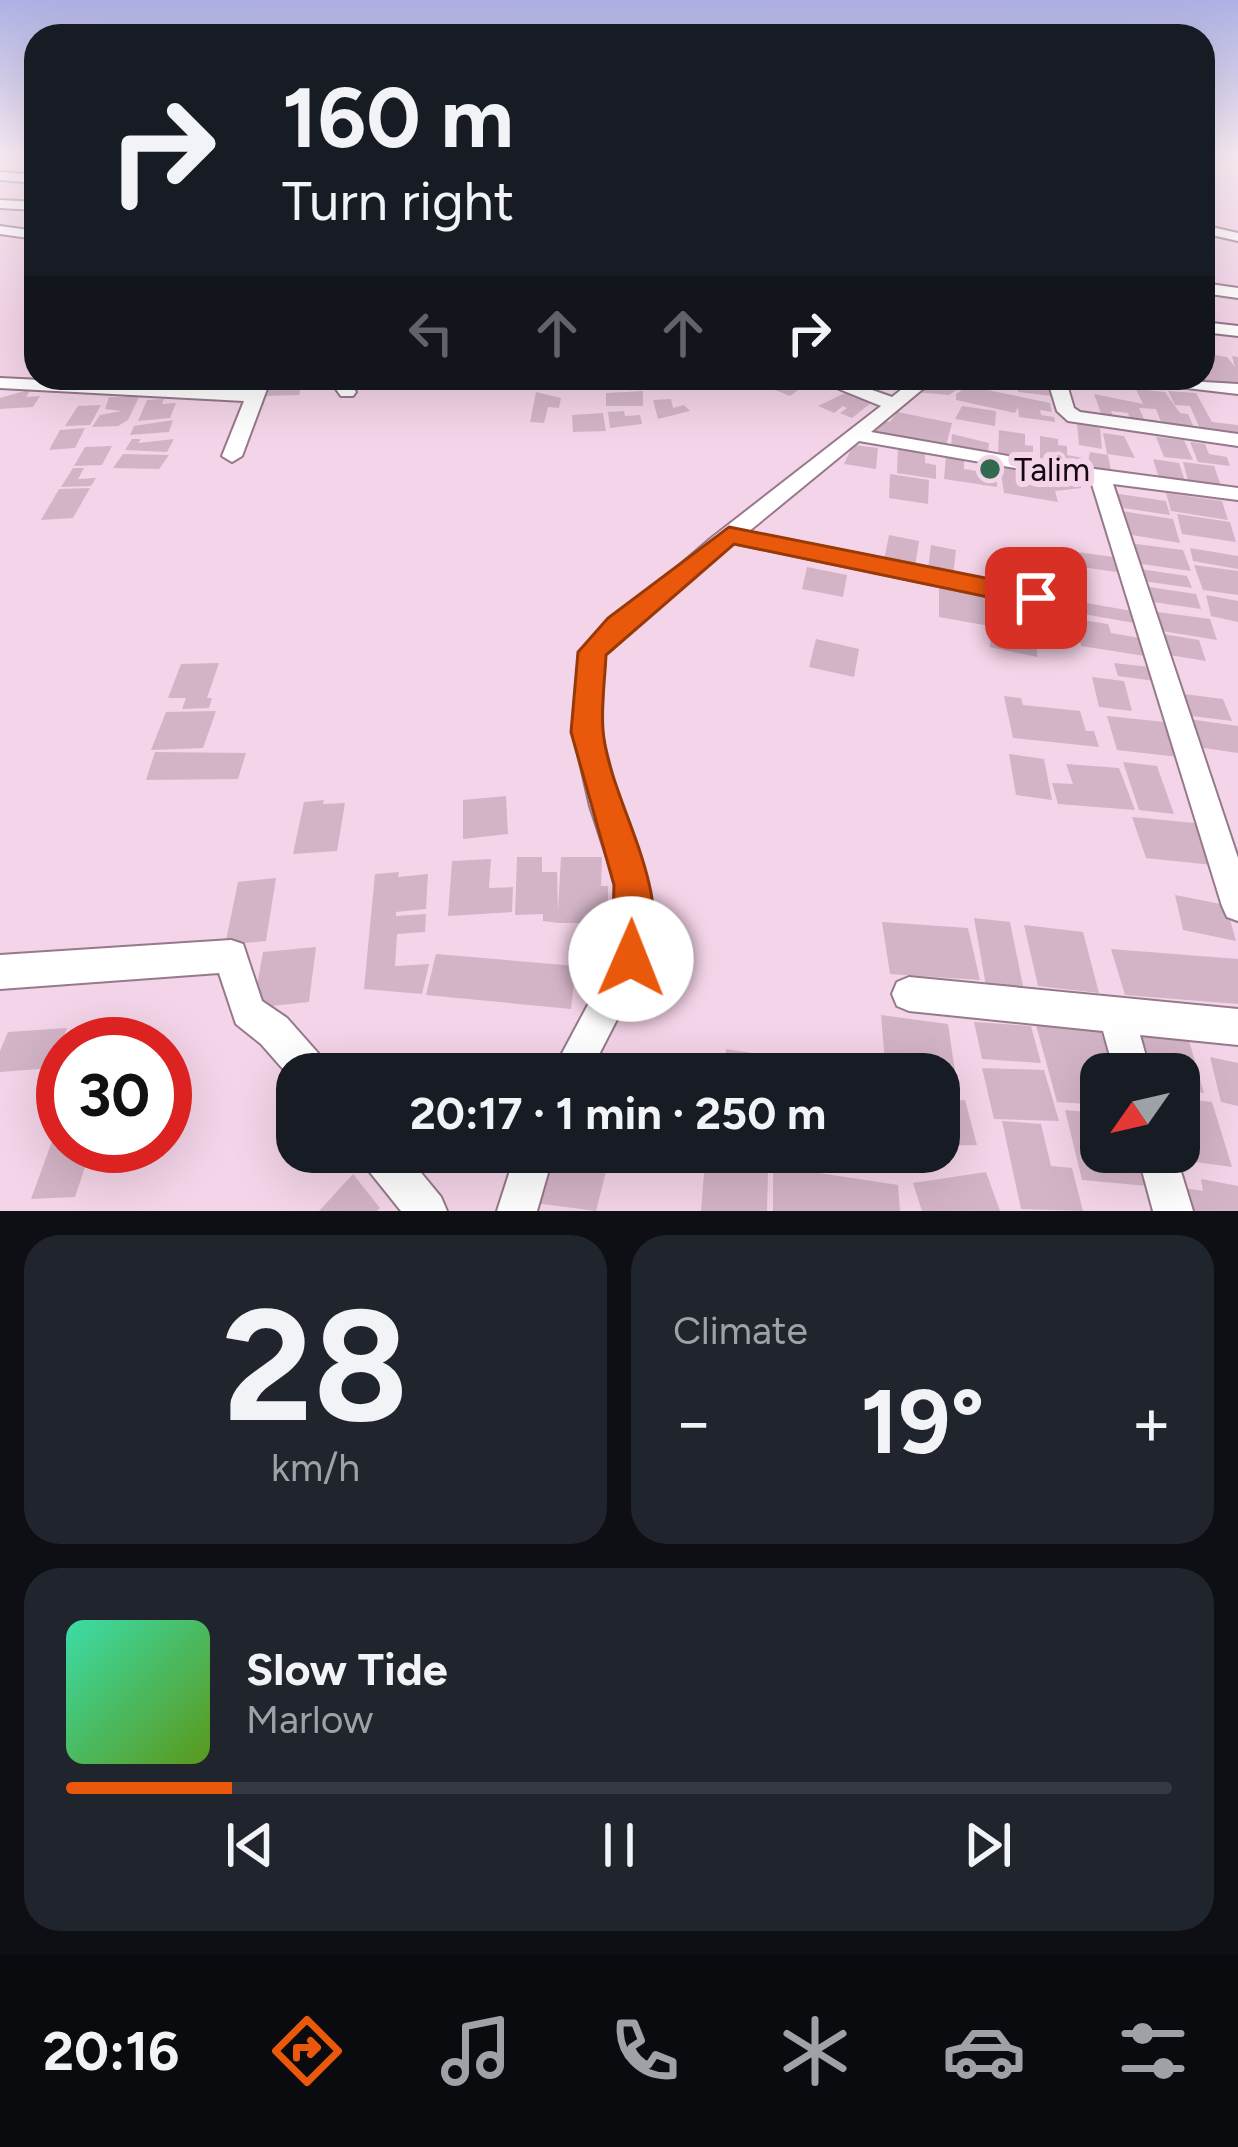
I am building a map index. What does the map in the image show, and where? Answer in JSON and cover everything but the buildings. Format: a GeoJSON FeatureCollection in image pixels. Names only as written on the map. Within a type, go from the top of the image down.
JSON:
{"type":"FeatureCollection","features":[{"type":"Feature","properties":{"kind":"street"},"geometry":{"type":"LineString","coordinates":[[232,456],[257,390]]}},
{"type":"Feature","properties":{"kind":"street"},"geometry":{"type":"LineString","coordinates":[[855,390],[894,404]]}},
{"type":"Feature","properties":{"kind":"street"},"geometry":{"type":"LineString","coordinates":[[580,1053],[631,959],[632,885],[587,732],[592,652],[729,535],[912,390]]}},
{"type":"Feature","properties":{"kind":"street"},"geometry":{"type":"LineString","coordinates":[[1060,390],[1066,411],[1075,417],[1238,440]]}},
{"type":"Feature","properties":{"kind":"street"},"geometry":{"type":"LineString","coordinates":[[856,435],[1236,498]]}},
{"type":"Feature","properties":{"kind":"street"},"geometry":{"type":"LineString","coordinates":[[1099,473],[1238,906]]}},
{"type":"Feature","properties":{"kind":"street"},"geometry":{"type":"LineString","coordinates":[[729,535],[1036,598],[1039,623]]}},
{"type":"Feature","properties":{"kind":"street"},"geometry":{"type":"LineString","coordinates":[[0,972],[231,956],[248,1012],[293,1053]]}},
{"type":"Feature","properties":{"kind":"street"},"geometry":{"type":"LineString","coordinates":[[909,994],[1238,1027]]}},
{"type":"Feature","properties":{"kind":"street"},"geometry":{"type":"LineString","coordinates":[[1117,1016],[1127,1053]]}},
{"type":"Feature","properties":{"kind":"street"},"geometry":{"type":"LineString","coordinates":[[396,1173],[427,1211]]}},
{"type":"Feature","properties":{"kind":"street"},"geometry":{"type":"LineString","coordinates":[[517,1211],[529,1173]]}},
{"type":"Feature","properties":{"kind":"street"},"geometry":{"type":"LineString","coordinates":[[1162,1173],[1173,1211]]}},
{"type":"Feature","properties":{"kind":"place","name":"Talim"},"geometry":{"type":"Point","coordinates":[990,469]}},
{"type":"Feature","properties":{"kind":"route"},"geometry":{"type":"LineString","coordinates":[[631,959],[632,885],[605,806],[587,732],[592,652],[618,626],[729,535],[1036,598]]}}]}
